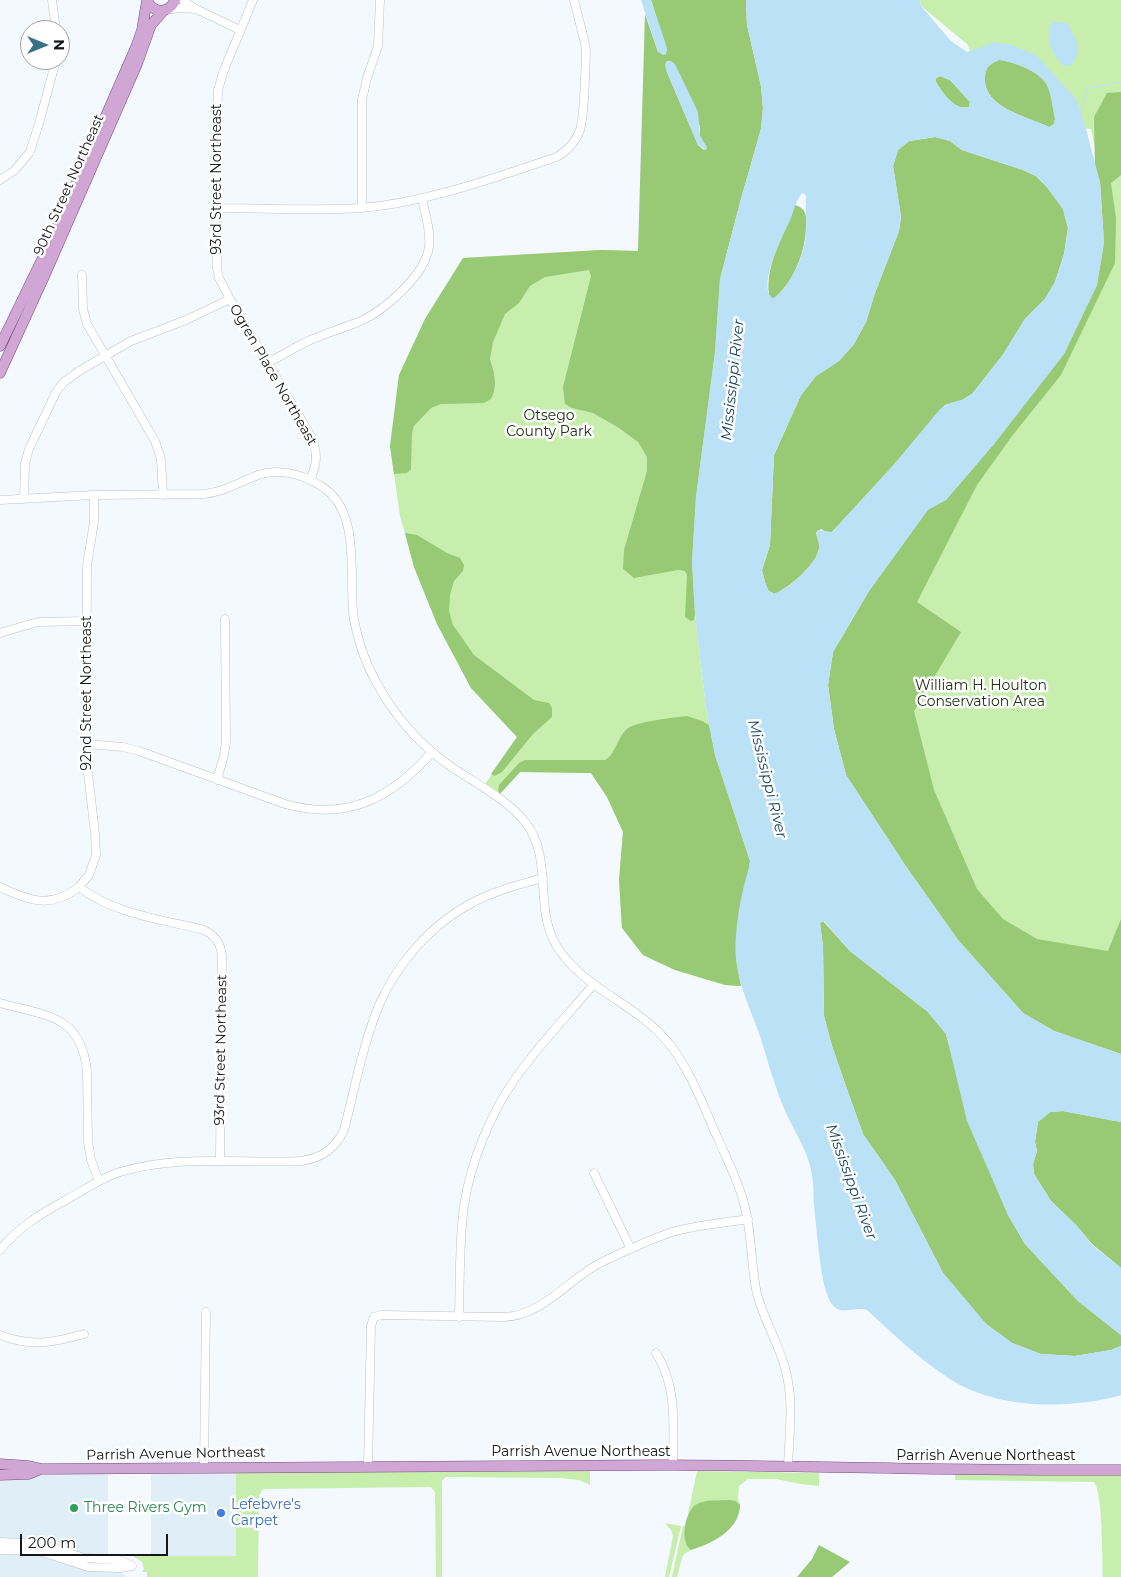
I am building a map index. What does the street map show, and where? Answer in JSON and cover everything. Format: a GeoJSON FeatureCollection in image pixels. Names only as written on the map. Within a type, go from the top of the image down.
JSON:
{"type":"FeatureCollection","features":[{"type":"Feature","properties":{"kind":"main road"},"geometry":{"type":"LineString","coordinates":[[147,0],[153,8],[164,10]]}},
{"type":"Feature","properties":{"kind":"main road","name":"90th Street Northeast"},"geometry":{"type":"LineString","coordinates":[[0,346],[52,239],[136,47],[142,30],[147,0]]}},
{"type":"Feature","properties":{"kind":"main road","name":"90th Street Northeast"},"geometry":{"type":"LineString","coordinates":[[0,372],[137,64],[151,25],[175,0]]}},
{"type":"Feature","properties":{"kind":"main road","name":"Parrish Avenue Northeast"},"geometry":{"type":"LineString","coordinates":[[0,1464],[42,1469],[673,1466],[1121,1470]]}},
{"type":"Feature","properties":{"kind":"main road","name":"Parrish Avenue Northeast"},"geometry":{"type":"LineString","coordinates":[[0,1475],[29,1474],[42,1469]]}},
{"type":"Feature","properties":{"kind":"street"},"geometry":{"type":"LineString","coordinates":[[52,0],[55,20]]}},
{"type":"Feature","properties":{"kind":"street"},"geometry":{"type":"LineString","coordinates":[[182,0],[196,9],[240,30]]}},
{"type":"Feature","properties":{"kind":"street","name":"93rd Street Northeast"},"geometry":{"type":"LineString","coordinates":[[230,299],[217,273],[216,105],[224,70],[253,0]]}},
{"type":"Feature","properties":{"kind":"street"},"geometry":{"type":"LineString","coordinates":[[362,208],[362,100],[378,46],[380,0]]}},
{"type":"Feature","properties":{"kind":"street"},"geometry":{"type":"LineString","coordinates":[[216,208],[362,208],[422,198],[464,187],[557,157],[569,149],[580,130],[586,68],[585,43],[574,0]]}},
{"type":"Feature","properties":{"kind":"street"},"geometry":{"type":"LineString","coordinates":[[164,10],[179,8],[196,9]]}},
{"type":"Feature","properties":{"kind":"street"},"geometry":{"type":"LineString","coordinates":[[0,180],[14,170],[30,152],[53,70]]}},
{"type":"Feature","properties":{"kind":"street"},"geometry":{"type":"LineString","coordinates":[[267,363],[314,338],[361,321],[382,309],[414,278],[427,256],[430,238],[422,198]]}},
{"type":"Feature","properties":{"kind":"street"},"geometry":{"type":"LineString","coordinates":[[82,275],[84,316],[104,355],[159,449],[163,495]]}},
{"type":"Feature","properties":{"kind":"street"},"geometry":{"type":"LineString","coordinates":[[24,499],[26,456],[56,392],[64,382],[104,355],[142,336],[186,320],[230,299]]}},
{"type":"Feature","properties":{"kind":"street","name":"Ogren Place Northeast"},"geometry":{"type":"LineString","coordinates":[[230,299],[312,438],[315,446],[316,465],[310,480]]}},
{"type":"Feature","properties":{"kind":"street"},"geometry":{"type":"LineString","coordinates":[[0,500],[94,495],[214,493],[268,472],[290,473],[310,480],[331,494],[338,502],[349,528],[355,622],[363,652],[373,677],[399,718],[432,752],[519,816],[529,827],[538,844],[548,927],[554,942],[565,957],[592,985],[654,1026],[678,1056],[697,1091],[738,1186],[748,1219],[753,1270],[759,1299],[779,1349],[788,1379],[790,1411],[788,1467]]}},
{"type":"Feature","properties":{"kind":"street","name":"92nd Street Northeast"},"geometry":{"type":"LineString","coordinates":[[80,887],[90,875],[96,855],[86,744],[87,556],[94,522],[94,495]]}},
{"type":"Feature","properties":{"kind":"street"},"geometry":{"type":"LineString","coordinates":[[217,780],[226,742],[225,619]]}},
{"type":"Feature","properties":{"kind":"street"},"geometry":{"type":"LineString","coordinates":[[0,633],[38,622],[87,621]]}},
{"type":"Feature","properties":{"kind":"street"},"geometry":{"type":"LineString","coordinates":[[86,744],[123,747],[140,751],[297,808],[335,809],[363,803],[393,788],[412,774],[432,752]]}},
{"type":"Feature","properties":{"kind":"street"},"geometry":{"type":"LineString","coordinates":[[0,1250],[22,1227],[98,1181],[119,1173],[151,1165],[179,1162],[302,1161],[320,1156],[334,1146],[344,1130],[368,1037],[380,1004],[390,983],[412,952],[440,925],[466,906],[497,892],[542,878]]}},
{"type":"Feature","properties":{"kind":"street"},"geometry":{"type":"LineString","coordinates":[[0,887],[18,896],[42,901],[55,900],[66,896],[80,887]]}},
{"type":"Feature","properties":{"kind":"street","name":"93rd Street Northeast"},"geometry":{"type":"LineString","coordinates":[[80,887],[92,896],[109,904],[208,932],[218,941],[222,957],[220,1161]]}},
{"type":"Feature","properties":{"kind":"street"},"geometry":{"type":"LineString","coordinates":[[459,1317],[463,1219],[467,1192],[478,1152],[498,1109],[514,1081],[592,985]]}},
{"type":"Feature","properties":{"kind":"street"},"geometry":{"type":"LineString","coordinates":[[0,1003],[51,1016],[66,1025],[78,1040],[86,1059],[89,1151],[98,1181]]}},
{"type":"Feature","properties":{"kind":"street"},"geometry":{"type":"LineString","coordinates":[[594,1173],[631,1249]]}},
{"type":"Feature","properties":{"kind":"street"},"geometry":{"type":"LineString","coordinates":[[368,1466],[371,1326],[374,1318],[382,1315],[507,1318],[519,1316],[540,1305],[583,1273],[631,1249],[674,1232],[748,1219]]}},
{"type":"Feature","properties":{"kind":"street"},"geometry":{"type":"LineString","coordinates":[[204,1467],[206,1312]]}},
{"type":"Feature","properties":{"kind":"street"},"geometry":{"type":"LineString","coordinates":[[0,1335],[16,1341],[37,1344],[68,1339],[84,1334]]}},
{"type":"Feature","properties":{"kind":"street"},"geometry":{"type":"LineString","coordinates":[[656,1353],[664,1365],[671,1391],[673,1466]]}},
{"type":"Feature","properties":{"kind":"street"},"geometry":{"type":"LineString","coordinates":[[0,1542],[42,1544],[84,1558],[119,1560],[132,1566],[120,1568],[88,1567],[32,1550],[0,1550]]}},
{"type":"Feature","properties":{"kind":"shaded area"},"geometry":{"type":"Polygon","coordinates":[[[108,1472],[108,1557],[90,1556],[0,1539],[0,1477],[108,1472]]]}},
{"type":"Feature","properties":{"kind":"shaded area"},"geometry":{"type":"Polygon","coordinates":[[[151,1472],[236,1472],[236,1556],[151,1556],[151,1472]]]}},
{"type":"Feature","properties":{"kind":"shaded area"},"geometry":{"type":"Polygon","coordinates":[[[0,1554],[38,1555],[85,1570],[121,1571],[127,1577],[0,1577],[0,1554]]]}},
{"type":"Feature","properties":{"kind":"green space"},"geometry":{"type":"Polygon","coordinates":[[[651,0],[746,0],[747,25],[761,86],[763,108],[761,129],[720,279],[715,352],[696,497],[692,562],[695,614],[694,620],[691,621],[685,617],[687,575],[685,571],[678,570],[634,578],[623,569],[624,550],[647,471],[647,457],[638,442],[619,428],[593,413],[572,408],[565,404],[563,387],[591,276],[589,270],[545,277],[530,286],[519,303],[505,314],[493,342],[490,359],[495,384],[491,399],[484,403],[441,404],[431,408],[414,426],[412,433],[411,469],[407,473],[394,474],[390,446],[399,375],[425,319],[463,258],[601,250],[638,251],[645,14],[658,52],[667,51],[651,0]],[[666,70],[698,145],[704,150],[707,148],[700,136],[700,126],[666,70]]]}},
{"type":"Feature","properties":{"kind":"green space","name":"William H. Houlton Conservation Area"},"geometry":{"type":"Polygon","coordinates":[[[920,0],[1121,0],[1121,1047],[1033,1008],[840,662],[1112,221],[1091,129],[1049,127],[991,94],[967,44],[921,6],[920,0]]]}},
{"type":"Feature","properties":{"kind":"green space"},"geometry":{"type":"Polygon","coordinates":[[[999,60],[1033,71],[1044,80],[1051,97],[1055,119],[1054,124],[1049,127],[1018,114],[998,103],[991,96],[986,87],[986,70],[999,60]]]}},
{"type":"Feature","properties":{"kind":"green space"},"geometry":{"type":"Polygon","coordinates":[[[940,76],[950,80],[970,102],[969,107],[964,108],[950,100],[936,82],[936,78],[940,76]]]}},
{"type":"Feature","properties":{"kind":"green space"},"geometry":{"type":"Polygon","coordinates":[[[1121,92],[1121,175],[1111,183],[1116,218],[1115,263],[1061,375],[1012,436],[977,485],[917,602],[961,632],[914,711],[934,790],[977,889],[1003,919],[1037,939],[1108,951],[1121,919],[1121,1054],[1054,1031],[1023,1013],[958,940],[907,868],[846,775],[834,729],[828,685],[833,652],[869,591],[928,509],[946,500],[994,444],[1064,354],[1097,285],[1104,243],[1100,182],[1095,169],[1094,117],[1107,93],[1121,92]]]}},
{"type":"Feature","properties":{"kind":"green space"},"geometry":{"type":"Polygon","coordinates":[[[935,137],[950,141],[962,150],[1023,170],[1036,176],[1047,187],[1063,209],[1068,228],[1064,254],[1055,282],[1045,299],[1025,319],[1002,356],[972,394],[962,400],[945,405],[891,468],[832,532],[826,532],[821,529],[816,533],[819,549],[813,562],[794,582],[774,594],[768,590],[762,570],[770,545],[774,455],[801,395],[816,376],[839,361],[854,344],[866,322],[899,231],[901,217],[893,166],[898,150],[909,141],[935,137]]]}},
{"type":"Feature","properties":{"kind":"green space"},"geometry":{"type":"Polygon","coordinates":[[[795,205],[804,210],[806,216],[804,246],[797,266],[787,285],[773,299],[769,295],[770,271],[795,205]]]}},
{"type":"Feature","properties":{"kind":"green space","name":"Otsego County Park"},"geometry":{"type":"Polygon","coordinates":[[[601,250],[726,253],[695,614],[706,708],[715,755],[750,861],[736,958],[741,986],[725,985],[675,970],[643,955],[622,928],[619,880],[623,832],[607,797],[591,773],[520,772],[498,796],[484,786],[517,737],[471,688],[437,624],[414,567],[400,516],[390,446],[399,375],[425,319],[463,258],[601,250]]]}},
{"type":"Feature","properties":{"kind":"green space"},"geometry":{"type":"Polygon","coordinates":[[[405,533],[417,535],[447,553],[460,558],[464,565],[463,571],[454,581],[450,595],[449,611],[453,625],[474,655],[534,700],[549,703],[552,708],[552,717],[533,734],[502,772],[494,776],[491,774],[517,737],[471,688],[437,624],[414,567],[405,533]]]}},
{"type":"Feature","properties":{"kind":"green space"},"geometry":{"type":"Polygon","coordinates":[[[687,716],[709,725],[715,755],[750,861],[744,887],[736,958],[741,986],[725,985],[675,970],[643,955],[622,928],[619,880],[623,832],[607,797],[591,773],[520,772],[500,794],[498,790],[499,785],[519,763],[525,760],[605,760],[628,728],[647,722],[687,716]]]}},
{"type":"Feature","properties":{"kind":"green space"},"geometry":{"type":"Polygon","coordinates":[[[823,921],[850,951],[928,1012],[946,1034],[958,1078],[994,1182],[1008,1215],[1025,1244],[1078,1301],[1121,1335],[1121,1346],[1111,1350],[1075,1356],[1041,1354],[1012,1343],[986,1324],[943,1273],[895,1180],[863,1134],[832,1046],[824,1016],[823,947],[820,923],[823,921]]]}},
{"type":"Feature","properties":{"kind":"green space"},"geometry":{"type":"Polygon","coordinates":[[[1063,1111],[1121,1122],[1121,1268],[1092,1244],[1076,1225],[1051,1201],[1034,1174],[1033,1164],[1037,1151],[1035,1142],[1038,1122],[1050,1112],[1063,1111]]]}},
{"type":"Feature","properties":{"kind":"green space"},"geometry":{"type":"Polygon","coordinates":[[[590,1471],[590,1485],[579,1480],[560,1478],[446,1477],[442,1481],[442,1577],[436,1577],[435,1492],[431,1487],[263,1489],[259,1496],[258,1577],[147,1577],[147,1572],[142,1572],[144,1569],[142,1562],[133,1556],[236,1556],[236,1472],[590,1471]]]}},
{"type":"Feature","properties":{"kind":"green space"},"geometry":{"type":"Polygon","coordinates":[[[697,1471],[819,1473],[819,1486],[776,1479],[748,1479],[739,1486],[738,1499],[740,1505],[736,1501],[697,1504],[688,1514],[697,1471]]]}},
{"type":"Feature","properties":{"kind":"green space"},"geometry":{"type":"Polygon","coordinates":[[[955,1474],[1121,1474],[1121,1577],[1103,1577],[1101,1512],[1094,1482],[955,1480],[955,1474]]]}},
{"type":"Feature","properties":{"kind":"green space"},"geometry":{"type":"Polygon","coordinates":[[[705,1501],[736,1501],[740,1505],[739,1514],[730,1529],[715,1540],[691,1550],[687,1546],[684,1534],[689,1513],[693,1507],[705,1501]]]}},
{"type":"Feature","properties":{"kind":"green space"},"geometry":{"type":"Polygon","coordinates":[[[665,1523],[681,1526],[669,1577],[665,1577],[673,1536],[665,1523]]]}},
{"type":"Feature","properties":{"kind":"green space"},"geometry":{"type":"Polygon","coordinates":[[[683,1526],[686,1526],[686,1542],[691,1550],[683,1555],[677,1577],[672,1577],[683,1526]]]}},
{"type":"Feature","properties":{"kind":"green space"},"geometry":{"type":"Polygon","coordinates":[[[819,1545],[850,1562],[832,1577],[797,1577],[812,1559],[819,1545]]]}},
{"type":"Feature","properties":{"kind":"water"},"geometry":{"type":"Polygon","coordinates":[[[641,0],[651,0],[667,48],[666,54],[663,55],[658,52],[641,0]]]}},
{"type":"Feature","properties":{"kind":"water","name":"Mississippi River"},"geometry":{"type":"Polygon","coordinates":[[[746,0],[920,0],[921,6],[951,41],[967,52],[995,42],[1012,45],[1037,56],[1076,99],[1086,129],[1100,182],[1104,243],[1097,285],[1064,354],[994,444],[946,500],[928,510],[869,591],[833,652],[828,685],[834,729],[846,775],[907,868],[958,940],[1023,1013],[1054,1031],[1121,1054],[1121,1122],[1063,1111],[1050,1112],[1038,1122],[1035,1142],[1037,1151],[1033,1164],[1034,1174],[1051,1201],[1076,1225],[1092,1245],[1121,1268],[1121,1335],[1078,1301],[1025,1244],[1008,1215],[967,1121],[946,1034],[928,1012],[850,951],[824,921],[820,923],[823,947],[824,1016],[849,1095],[863,1134],[895,1180],[943,1273],[986,1324],[1012,1343],[1041,1354],[1075,1356],[1111,1350],[1121,1346],[1121,1395],[1101,1400],[1056,1404],[1033,1404],[989,1396],[968,1389],[939,1372],[867,1310],[842,1310],[834,1306],[827,1294],[821,1268],[813,1178],[809,1163],[779,1095],[739,977],[736,958],[736,932],[740,903],[750,861],[715,755],[706,708],[695,614],[692,562],[696,497],[715,352],[720,279],[761,129],[763,108],[761,86],[747,25],[746,0]],[[999,60],[989,66],[985,77],[986,88],[998,104],[1018,115],[1049,127],[1054,124],[1055,119],[1051,97],[1047,85],[1039,75],[1018,65],[999,60]],[[940,76],[936,78],[936,82],[942,91],[954,104],[964,108],[969,107],[970,102],[950,80],[940,76]],[[935,137],[909,141],[898,150],[893,166],[901,217],[899,231],[866,322],[854,344],[839,361],[816,376],[801,395],[774,455],[770,545],[762,570],[768,590],[774,594],[794,582],[813,562],[819,549],[817,530],[832,532],[891,468],[940,409],[972,394],[1002,356],[1025,319],[1045,299],[1055,282],[1064,254],[1068,228],[1063,209],[1047,187],[1036,176],[962,150],[950,141],[935,137]],[[802,193],[769,271],[769,292],[773,299],[786,287],[796,269],[803,250],[806,233],[806,197],[802,193]]]}},
{"type":"Feature","properties":{"kind":"water"},"geometry":{"type":"Polygon","coordinates":[[[1053,22],[1068,23],[1077,43],[1076,58],[1072,65],[1065,66],[1053,52],[1049,33],[1053,22]]]}},
{"type":"Feature","properties":{"kind":"water"},"geometry":{"type":"Polygon","coordinates":[[[667,61],[675,64],[698,112],[700,136],[707,148],[706,150],[698,145],[666,70],[665,65],[667,61]]]}},
{"type":"Feature","properties":{"kind":"waterway"},"geometry":{"type":"LineString","coordinates":[[1081,113],[1087,89],[1121,82]]}},
{"type":"Feature","properties":{"kind":"place","name":"Three Rivers Gym"},"geometry":{"type":"Point","coordinates":[74,1508]}},
{"type":"Feature","properties":{"kind":"place","name":"Lefebvre's Carpet"},"geometry":{"type":"Point","coordinates":[221,1513]}}]}
